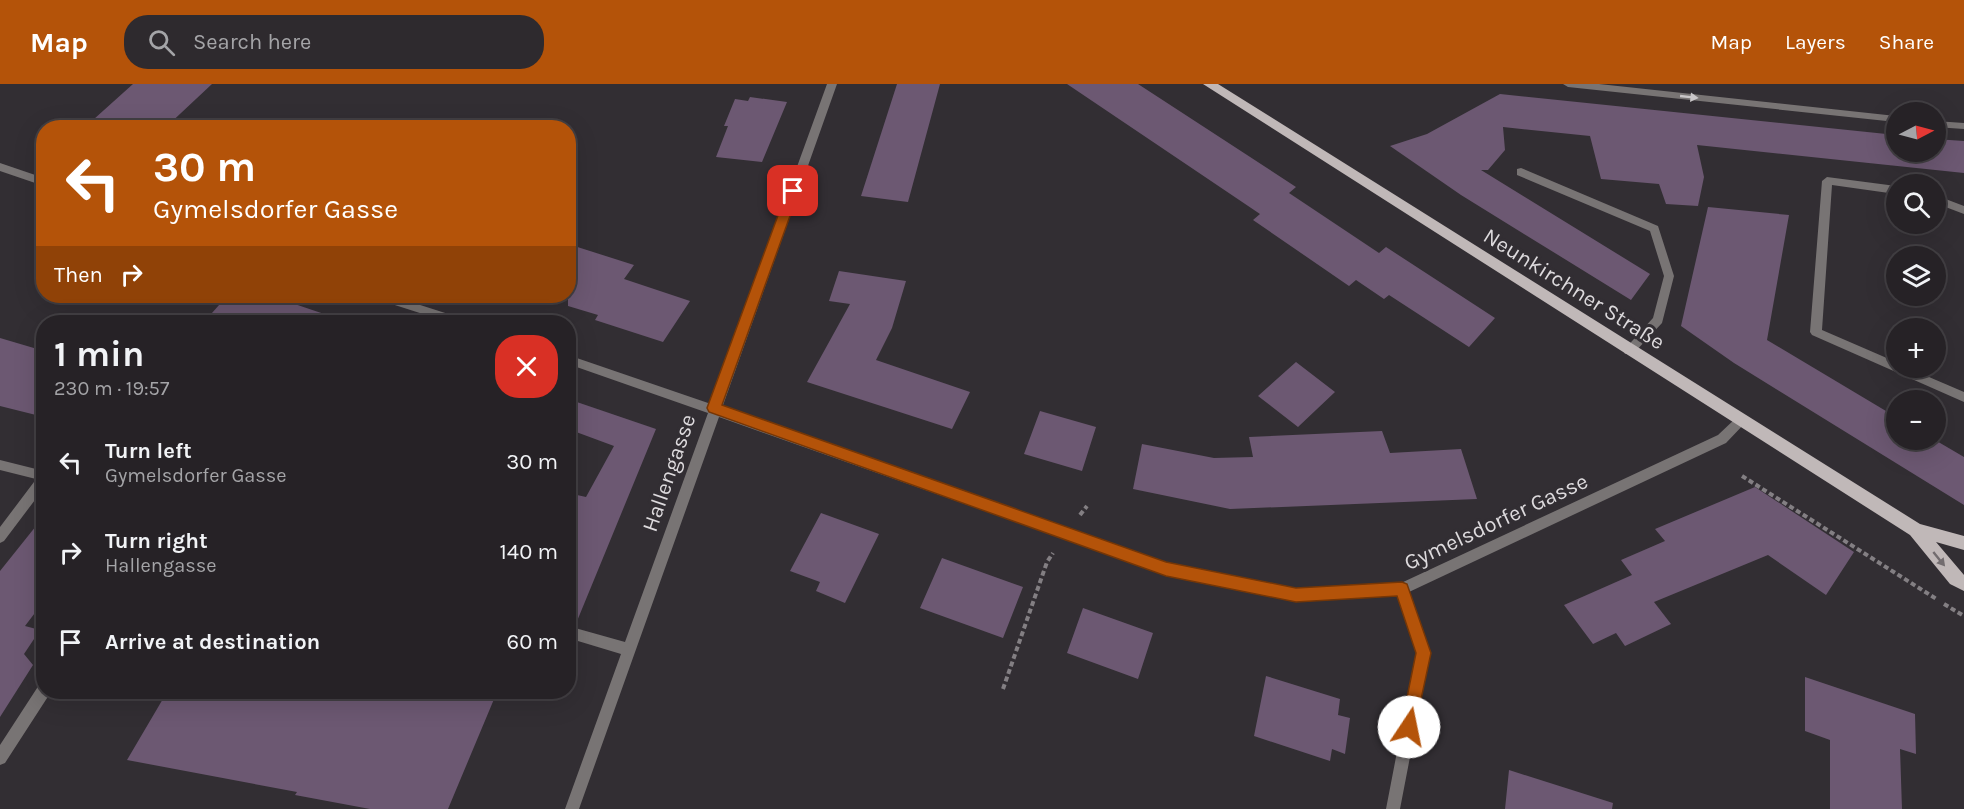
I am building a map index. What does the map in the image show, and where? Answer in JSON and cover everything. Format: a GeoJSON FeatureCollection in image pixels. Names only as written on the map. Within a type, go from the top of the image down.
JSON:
{"type":"FeatureCollection","features":[{"type":"Feature","properties":{"kind":"main road","name":"Neunkirchner Straße"},"geometry":{"type":"LineString","coordinates":[[1209,84],[1740,422],[1916,530],[1964,543]]}},
{"type":"Feature","properties":{"kind":"main road","name":"Neunkirchner Straße"},"geometry":{"type":"LineString","coordinates":[[1916,530],[1956,579],[1964,584]]}},
{"type":"Feature","properties":{"kind":"street","name":"Hallengasse"},"geometry":{"type":"LineString","coordinates":[[572,809],[832,84]]}},
{"type":"Feature","properties":{"kind":"street"},"geometry":{"type":"LineString","coordinates":[[1568,84],[1886,118]]}},
{"type":"Feature","properties":{"kind":"street"},"geometry":{"type":"LineString","coordinates":[[1946,125],[1964,126]]}},
{"type":"Feature","properties":{"kind":"street"},"geometry":{"type":"LineString","coordinates":[[0,167],[36,179]]}},
{"type":"Feature","properties":{"kind":"street"},"geometry":{"type":"LineString","coordinates":[[1521,172],[1654,229],[1668,276],[1658,320],[1629,351]]}},
{"type":"Feature","properties":{"kind":"street"},"geometry":{"type":"LineString","coordinates":[[1886,188],[1827,181],[1816,332],[1886,363]]}},
{"type":"Feature","properties":{"kind":"street"},"geometry":{"type":"LineString","coordinates":[[1946,203],[1964,210]]}},
{"type":"Feature","properties":{"kind":"street"},"geometry":{"type":"LineString","coordinates":[[402,303],[438,315]]}},
{"type":"Feature","properties":{"kind":"street","name":"Gymelsdorfer Gasse"},"geometry":{"type":"LineString","coordinates":[[576,362],[714,408],[1166,569],[1296,595],[1402,589],[1722,439],[1740,422]]}},
{"type":"Feature","properties":{"kind":"street"},"geometry":{"type":"LineString","coordinates":[[1921,378],[1964,397]]}},
{"type":"Feature","properties":{"kind":"street"},"geometry":{"type":"LineString","coordinates":[[0,465],[36,475]]}},
{"type":"Feature","properties":{"kind":"street"},"geometry":{"type":"LineString","coordinates":[[0,537],[36,488]]}},
{"type":"Feature","properties":{"kind":"street"},"geometry":{"type":"LineString","coordinates":[[1393,809],[1423,653],[1402,589]]}},
{"type":"Feature","properties":{"kind":"street"},"geometry":{"type":"LineString","coordinates":[[576,634],[630,650]]}},
{"type":"Feature","properties":{"kind":"street"},"geometry":{"type":"LineString","coordinates":[[0,758],[38,699]]}},
{"type":"Feature","properties":{"kind":"path"},"geometry":{"type":"LineString","coordinates":[[1742,476],[1964,616]]}},
{"type":"Feature","properties":{"kind":"path"},"geometry":{"type":"LineString","coordinates":[[1003,689],[1047,562],[1066,533],[1088,506]]}},
{"type":"Feature","properties":{"kind":"building"},"geometry":{"type":"Polygon","coordinates":[[[133,84],[212,84],[174,120],[93,120],[133,84]]]}},
{"type":"Feature","properties":{"kind":"building"},"geometry":{"type":"Polygon","coordinates":[[[897,84],[940,84],[908,202],[861,196],[897,84]]]}},
{"type":"Feature","properties":{"kind":"building"},"geometry":{"type":"Polygon","coordinates":[[[1067,84],[1138,84],[1296,187],[1289,193],[1379,253],[1386,247],[1495,318],[1469,347],[1389,295],[1384,299],[1356,280],[1349,286],[1253,220],[1260,214],[1067,84]]]}},
{"type":"Feature","properties":{"kind":"building"},"geometry":{"type":"Polygon","coordinates":[[[1500,94],[1886,134],[1886,162],[1946,162],[1946,140],[1964,141],[1964,173],[1697,145],[1704,177],[1698,206],[1666,204],[1659,184],[1601,179],[1590,136],[1503,127],[1505,150],[1488,170],[1481,170],[1650,274],[1631,300],[1461,195],[1390,146],[1427,134],[1500,94]]]}},
{"type":"Feature","properties":{"kind":"building"},"geometry":{"type":"Polygon","coordinates":[[[750,97],[787,102],[762,162],[716,157],[728,126],[724,126],[735,99],[748,101],[750,97]]]}},
{"type":"Feature","properties":{"kind":"building"},"geometry":{"type":"Polygon","coordinates":[[[1708,207],[1789,215],[1767,340],[1886,411],[1886,450],[1946,450],[1946,446],[1964,457],[1964,505],[1734,363],[1681,326],[1708,207]]]}},
{"type":"Feature","properties":{"kind":"building"},"geometry":{"type":"Polygon","coordinates":[[[576,247],[634,265],[624,279],[690,301],[663,342],[595,320],[598,315],[568,306],[568,303],[576,303],[576,247]]]}},
{"type":"Feature","properties":{"kind":"building"},"geometry":{"type":"Polygon","coordinates":[[[839,271],[906,281],[892,328],[876,360],[970,392],[952,429],[807,382],[850,304],[829,301],[839,271]]]}},
{"type":"Feature","properties":{"kind":"building"},"geometry":{"type":"Polygon","coordinates":[[[221,303],[292,303],[327,315],[210,315],[221,303]]]}},
{"type":"Feature","properties":{"kind":"building"},"geometry":{"type":"Polygon","coordinates":[[[0,338],[36,349],[36,415],[0,406],[0,338]]]}},
{"type":"Feature","properties":{"kind":"building"},"geometry":{"type":"Polygon","coordinates":[[[1296,362],[1335,392],[1298,427],[1258,396],[1296,362]]]}},
{"type":"Feature","properties":{"kind":"building"},"geometry":{"type":"Polygon","coordinates":[[[576,402],[656,429],[576,624],[576,495],[586,497],[614,446],[576,432],[576,402]]]}},
{"type":"Feature","properties":{"kind":"building"},"geometry":{"type":"Polygon","coordinates":[[[1040,411],[1096,427],[1082,471],[1024,454],[1040,411]]]}},
{"type":"Feature","properties":{"kind":"building"},"geometry":{"type":"Polygon","coordinates":[[[1382,431],[1390,453],[1461,449],[1477,499],[1230,509],[1133,489],[1142,444],[1214,458],[1253,457],[1249,437],[1382,431]]]}},
{"type":"Feature","properties":{"kind":"building"},"geometry":{"type":"Polygon","coordinates":[[[1755,487],[1854,552],[1826,595],[1768,555],[1654,602],[1671,624],[1625,646],[1616,633],[1593,644],[1564,605],[1632,575],[1621,560],[1665,541],[1655,529],[1755,487]]]}},
{"type":"Feature","properties":{"kind":"building"},"geometry":{"type":"Polygon","coordinates":[[[821,513],[879,534],[845,603],[816,591],[820,582],[790,571],[821,513]]]}},
{"type":"Feature","properties":{"kind":"building"},"geometry":{"type":"Polygon","coordinates":[[[36,526],[36,612],[25,626],[36,629],[36,636],[24,654],[33,665],[0,717],[0,571],[36,526]]]}},
{"type":"Feature","properties":{"kind":"building"},"geometry":{"type":"Polygon","coordinates":[[[942,558],[1023,587],[1003,638],[920,608],[942,558]]]}},
{"type":"Feature","properties":{"kind":"building"},"geometry":{"type":"Polygon","coordinates":[[[1083,608],[1153,633],[1138,679],[1067,653],[1083,608]]]}},
{"type":"Feature","properties":{"kind":"building"},"geometry":{"type":"Polygon","coordinates":[[[1266,676],[1340,699],[1338,715],[1350,718],[1345,754],[1332,749],[1330,761],[1254,736],[1266,676]]]}},
{"type":"Feature","properties":{"kind":"building"},"geometry":{"type":"Polygon","coordinates":[[[1805,677],[1915,714],[1916,754],[1900,749],[1902,809],[1830,809],[1830,740],[1805,731],[1805,677]]]}},
{"type":"Feature","properties":{"kind":"building"},"geometry":{"type":"Polygon","coordinates":[[[163,699],[494,699],[448,809],[370,809],[295,795],[297,792],[127,760],[163,699]]]}},
{"type":"Feature","properties":{"kind":"building"},"geometry":{"type":"Polygon","coordinates":[[[1509,770],[1613,803],[1612,809],[1505,809],[1509,770]]]}},
{"type":"Feature","properties":{"kind":"route"},"geometry":{"type":"LineString","coordinates":[[793,191],[714,408],[1166,569],[1296,595],[1402,589],[1423,653],[1409,727]]}}]}
